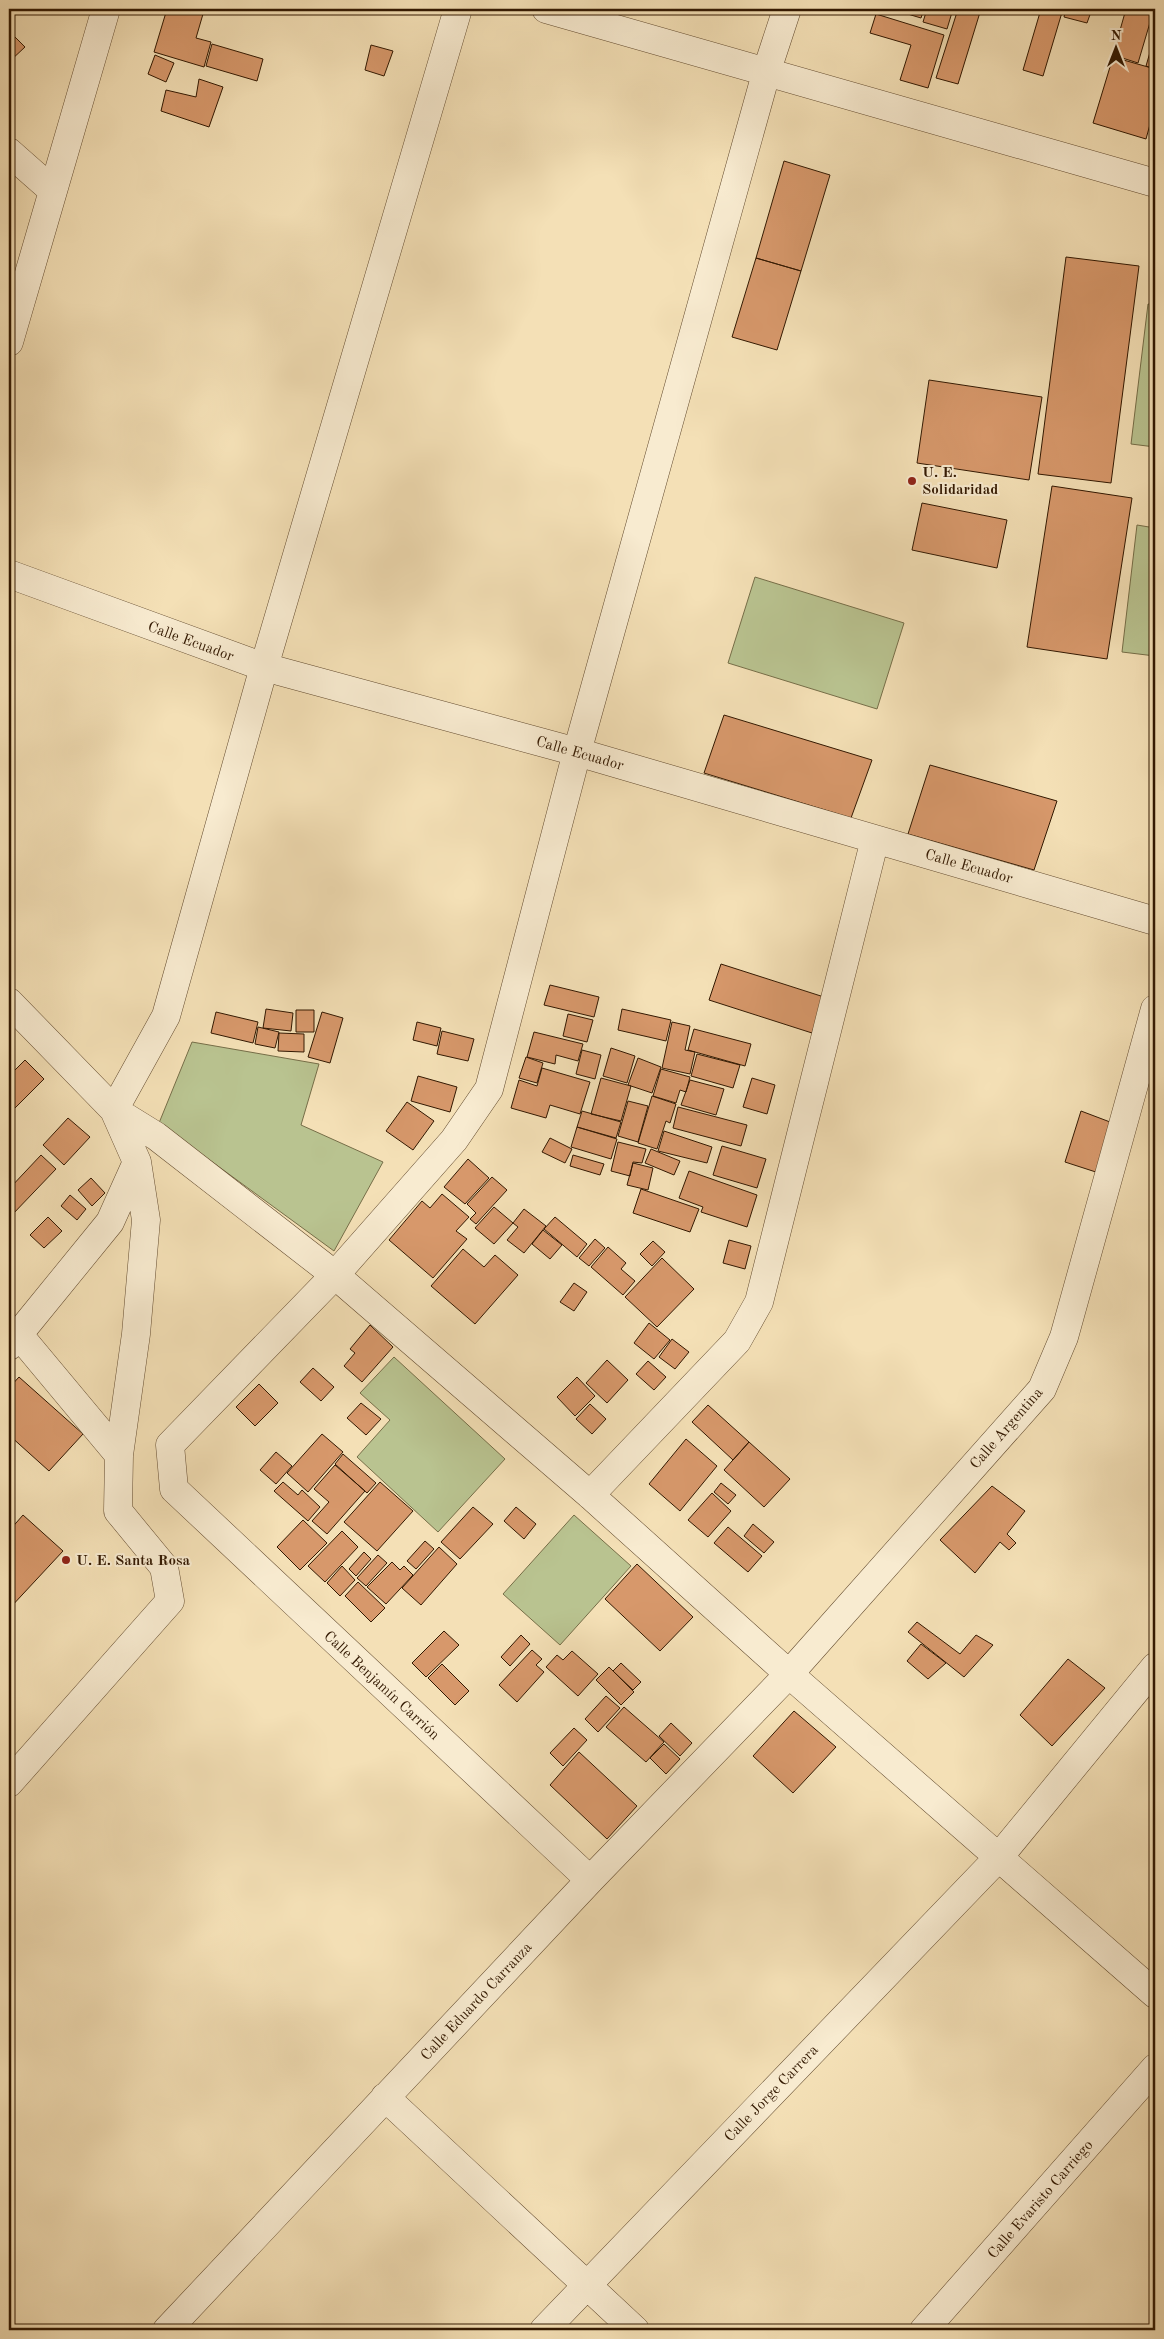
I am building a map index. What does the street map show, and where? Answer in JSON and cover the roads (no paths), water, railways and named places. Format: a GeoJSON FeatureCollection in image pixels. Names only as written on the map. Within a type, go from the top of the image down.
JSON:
{"type":"FeatureCollection","features":[{"type":"Feature","properties":{"kind":"street"},"geometry":{"type":"LineString","coordinates":[[9,342],[106,9]]}},
{"type":"Feature","properties":{"kind":"street"},"geometry":{"type":"LineString","coordinates":[[114,1110],[166,1016],[264,667],[458,9]]}},
{"type":"Feature","properties":{"kind":"street"},"geometry":{"type":"LineString","coordinates":[[546,9],[767,70],[1155,183]]}},
{"type":"Feature","properties":{"kind":"street"},"geometry":{"type":"LineString","coordinates":[[335,1275],[454,1140],[489,1089],[577,752],[767,70],[787,9]]}},
{"type":"Feature","properties":{"kind":"street"},"geometry":{"type":"LineString","coordinates":[[9,152],[52,190]]}},
{"type":"Feature","properties":{"kind":"street","name":"Calle Ecuador"},"geometry":{"type":"LineString","coordinates":[[9,574],[264,667],[577,752],[1155,921]]}},
{"type":"Feature","properties":{"kind":"street"},"geometry":{"type":"LineString","coordinates":[[590,1495],[737,1341],[759,1302],[876,839]]}},
{"type":"Feature","properties":{"kind":"street"},"geometry":{"type":"LineString","coordinates":[[9,1002],[114,1110],[156,1136],[335,1275],[590,1495],[789,1674],[1155,1994]]}},
{"type":"Feature","properties":{"kind":"street","name":"Calle Argentina"},"geometry":{"type":"LineString","coordinates":[[789,1674],[1042,1389],[1064,1337],[1155,1009]]}},
{"type":"Feature","properties":{"kind":"street"},"geometry":{"type":"LineString","coordinates":[[9,1783],[170,1601],[164,1567],[118,1511],[120,1455],[136,1334],[146,1220],[137,1162],[114,1110]]}},
{"type":"Feature","properties":{"kind":"street"},"geometry":{"type":"LineString","coordinates":[[120,1455],[14,1341],[110,1222],[137,1162]]}},
{"type":"Feature","properties":{"kind":"street","name":"Calle Benjamín Carrión"},"geometry":{"type":"LineString","coordinates":[[335,1275],[170,1445],[174,1489],[590,1880]]}},
{"type":"Feature","properties":{"kind":"street","name":"Calle Jorge Carrera"},"geometry":{"type":"LineString","coordinates":[[544,2330],[999,1857],[1155,1667]]}},
{"type":"Feature","properties":{"kind":"street","name":"Calle Eduardo Carranza"},"geometry":{"type":"LineString","coordinates":[[167,2330],[590,1880],[789,1674]]}},
{"type":"Feature","properties":{"kind":"street","name":"Calle Evaristo Carriego"},"geometry":{"type":"LineString","coordinates":[[924,2330],[1155,2068]]}},
{"type":"Feature","properties":{"kind":"street"},"geometry":{"type":"LineString","coordinates":[[385,2097],[635,2330]]}},
{"type":"Feature","properties":{"kind":"place","name":"U. E. Solidaridad"},"geometry":{"type":"Point","coordinates":[912,481]}},
{"type":"Feature","properties":{"kind":"place","name":"U. E. Santa Rosa"},"geometry":{"type":"Point","coordinates":[66,1560]}}]}
